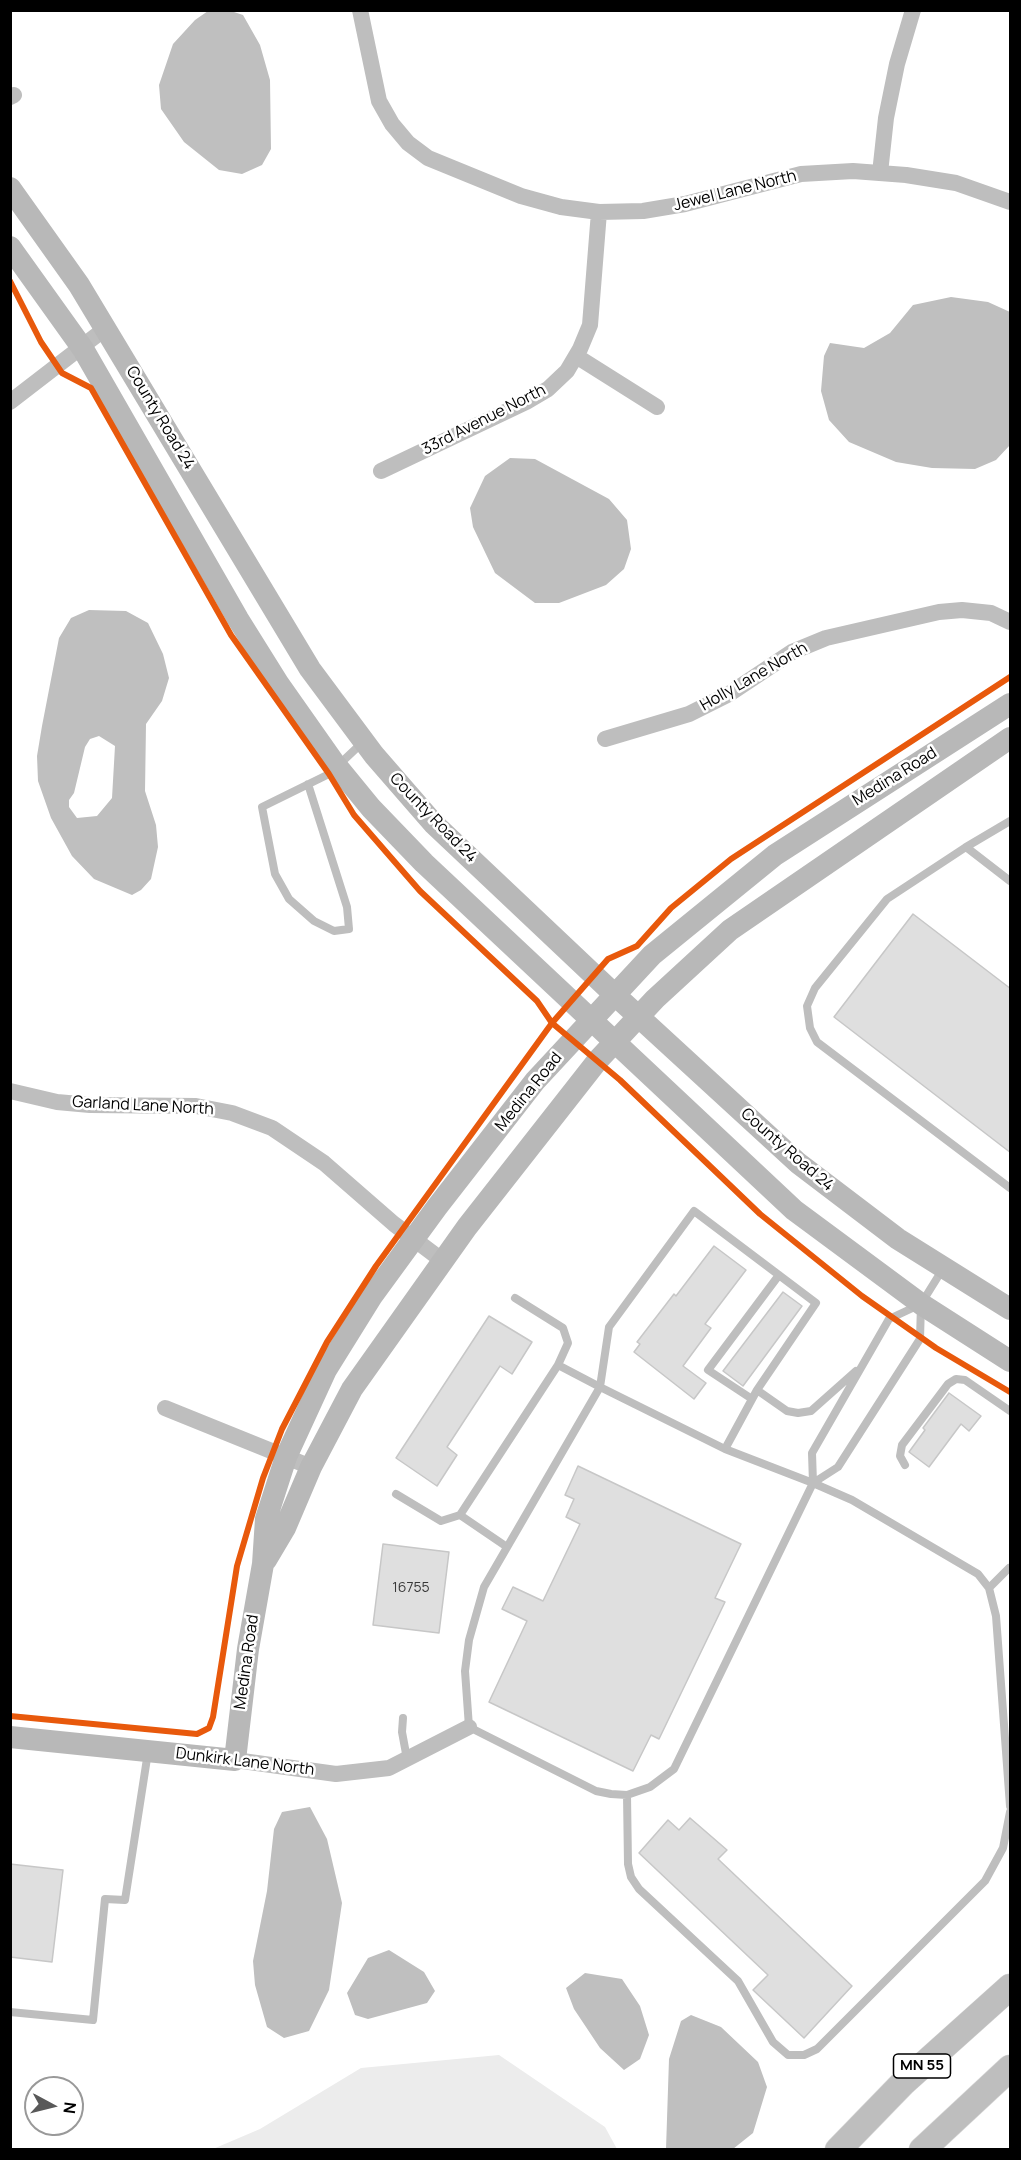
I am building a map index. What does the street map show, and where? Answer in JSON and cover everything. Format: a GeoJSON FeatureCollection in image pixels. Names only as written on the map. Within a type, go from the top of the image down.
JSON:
{"type":"FeatureCollection","features":[{"type":"Feature","properties":{"kind":"main road","name":"MN 55"},"geometry":{"type":"LineString","coordinates":[[838,2150],[903,2083],[1011,1987]]}},
{"type":"Feature","properties":{"kind":"main road"},"geometry":{"type":"LineString","coordinates":[[922,2150],[1011,2068]]}},
{"type":"Feature","properties":{"kind":"street","name":"Jewel Lane North"},"geometry":{"type":"LineString","coordinates":[[360,10],[380,101],[392,124],[408,143],[428,158],[521,196],[561,207],[599,212],[643,211],[685,204],[801,174],[853,171],[956,183],[1011,202]]}},
{"type":"Feature","properties":{"kind":"street"},"geometry":{"type":"LineString","coordinates":[[880,173],[886,118],[897,64],[913,10]]}},
{"type":"Feature","properties":{"kind":"street","name":"County Road 24"},"geometry":{"type":"LineString","coordinates":[[10,188],[79,285],[106,328],[310,669],[364,742],[434,824],[798,1163],[898,1239],[1011,1309]]}},
{"type":"Feature","properties":{"kind":"street","name":"33rd Avenue North"},"geometry":{"type":"LineString","coordinates":[[381,471],[526,402],[548,388],[567,371],[576,356],[591,317],[599,212]]}},
{"type":"Feature","properties":{"kind":"street","name":"County Road 24"},"geometry":{"type":"LineString","coordinates":[[10,247],[82,349],[238,619],[278,683],[338,767],[371,808],[424,863],[794,1210],[921,1304],[1011,1361]]}},
{"type":"Feature","properties":{"kind":"street"},"geometry":{"type":"LineString","coordinates":[[10,402],[82,349],[106,328]]}},
{"type":"Feature","properties":{"kind":"street"},"geometry":{"type":"LineString","coordinates":[[576,356],[657,407]]}},
{"type":"Feature","properties":{"kind":"street","name":"Holly Lane North"},"geometry":{"type":"LineString","coordinates":[[604,739],[689,714],[729,694],[792,652],[826,638],[927,615],[962,610],[992,613],[1011,622]]}},
{"type":"Feature","properties":{"kind":"street","name":"Medina Road"},"geometry":{"type":"LineString","coordinates":[[235,1760],[248,1649],[263,1564],[266,1519],[286,1457],[326,1370],[372,1296],[535,1081],[652,955],[775,855],[1011,704]]}},
{"type":"Feature","properties":{"kind":"street","name":"Medina Road"},"geometry":{"type":"LineString","coordinates":[[263,1564],[285,1528],[311,1467],[352,1389],[443,1261],[598,1060],[639,1016],[730,930],[1011,738]]}},
{"type":"Feature","properties":{"kind":"street","name":"Garland Lane North"},"geometry":{"type":"LineString","coordinates":[[10,1091],[57,1102],[196,1106],[232,1113],[272,1128],[298,1143],[443,1261]]}},
{"type":"Feature","properties":{"kind":"street"},"geometry":{"type":"LineString","coordinates":[[165,1408],[311,1467]]}},
{"type":"Feature","properties":{"kind":"street","name":"Dunkirk Lane North"},"geometry":{"type":"LineString","coordinates":[[10,1737],[235,1760],[336,1774],[389,1768],[469,1727]]}},
{"type":"Feature","properties":{"kind":"lane"},"geometry":{"type":"LineString","coordinates":[[308,784],[347,907],[349,929],[334,931],[314,921],[289,899],[275,874],[262,807],[338,767],[364,742]]}},
{"type":"Feature","properties":{"kind":"lane"},"geometry":{"type":"LineString","coordinates":[[1011,821],[966,847],[887,899],[815,988],[807,1006],[810,1028],[817,1042],[1011,1188]]}},
{"type":"Feature","properties":{"kind":"lane"},"geometry":{"type":"LineString","coordinates":[[966,847],[1011,881]]}},
{"type":"Feature","properties":{"kind":"lane"},"geometry":{"type":"LineString","coordinates":[[725,1449],[757,1390],[816,1303],[693,1211],[609,1327],[600,1388],[484,1587],[469,1640],[465,1699],[469,1727],[596,1791],[627,1795],[650,1787],[674,1769],[813,1483],[812,1453],[889,1319],[921,1304]]}},
{"type":"Feature","properties":{"kind":"lane"},"geometry":{"type":"LineString","coordinates":[[813,1483],[838,1467],[920,1339],[921,1304],[944,1268]]}},
{"type":"Feature","properties":{"kind":"lane"},"geometry":{"type":"LineString","coordinates":[[752,1399],[708,1370],[779,1275]]}},
{"type":"Feature","properties":{"kind":"lane"},"geometry":{"type":"LineString","coordinates":[[396,1494],[441,1521],[460,1515],[558,1365],[568,1343],[563,1328],[515,1298]]}},
{"type":"Feature","properties":{"kind":"lane"},"geometry":{"type":"LineString","coordinates":[[558,1365],[725,1449],[852,1500],[967,1566],[989,1588],[997,1623],[1007,1702],[1011,1806]]}},
{"type":"Feature","properties":{"kind":"lane"},"geometry":{"type":"LineString","coordinates":[[757,1390],[787,1411],[811,1411],[862,1365]]}},
{"type":"Feature","properties":{"kind":"lane"},"geometry":{"type":"LineString","coordinates":[[905,1465],[900,1456],[902,1445],[948,1383],[956,1379],[964,1380],[1011,1411]]}},
{"type":"Feature","properties":{"kind":"lane"},"geometry":{"type":"LineString","coordinates":[[460,1515],[507,1547]]}},
{"type":"Feature","properties":{"kind":"lane"},"geometry":{"type":"LineString","coordinates":[[989,1588],[1009,1568]]}},
{"type":"Feature","properties":{"kind":"lane"},"geometry":{"type":"LineString","coordinates":[[403,1718],[407,1759]]}},
{"type":"Feature","properties":{"kind":"lane"},"geometry":{"type":"LineString","coordinates":[[10,2012],[93,2020],[105,1899],[125,1900],[148,1751]]}},
{"type":"Feature","properties":{"kind":"lane"},"geometry":{"type":"LineString","coordinates":[[627,1795],[628,1864],[631,1876],[639,1888],[738,1981],[773,2042],[788,2055],[804,2055],[817,2049],[985,1881],[996,1865],[1009,1830],[1011,1812]]}},
{"type":"Feature","properties":{"kind":"shaded area"},"geometry":{"type":"Polygon","coordinates":[[[208,11],[231,11],[243,15],[260,45],[270,80],[271,149],[262,165],[242,174],[219,170],[184,142],[161,109],[159,85],[173,44],[195,20],[208,11]]]}},
{"type":"Feature","properties":{"kind":"shaded area"},"geometry":{"type":"Polygon","coordinates":[[[951,297],[988,302],[1010,312],[1010,445],[996,460],[975,469],[932,468],[896,462],[849,442],[829,420],[821,391],[824,356],[830,343],[864,348],[890,333],[913,305],[951,297]]]}},
{"type":"Feature","properties":{"kind":"shaded area"},"geometry":{"type":"Polygon","coordinates":[[[510,458],[535,459],[609,499],[627,520],[631,549],[624,569],[606,585],[559,603],[535,603],[495,573],[473,527],[470,508],[485,476],[510,458]]]}},
{"type":"Feature","properties":{"kind":"shaded area"},"geometry":{"type":"Polygon","coordinates":[[[89,610],[126,611],[148,623],[163,654],[169,678],[162,701],[146,724],[145,791],[156,825],[158,847],[151,879],[141,890],[132,895],[94,879],[72,856],[51,818],[38,781],[37,756],[59,638],[71,618],[89,610]],[[99,736],[90,739],[85,747],[74,793],[69,800],[69,807],[77,818],[97,816],[112,798],[115,746],[99,736]]]}},
{"type":"Feature","properties":{"kind":"shaded area"},"geometry":{"type":"Polygon","coordinates":[[[310,1807],[327,1839],[342,1903],[329,1990],[309,2031],[284,2038],[267,2027],[255,1985],[253,1961],[267,1891],[274,1829],[282,1812],[310,1807]]]}},
{"type":"Feature","properties":{"kind":"shaded area"},"geometry":{"type":"Polygon","coordinates":[[[389,1950],[424,1972],[435,1991],[427,2003],[368,2019],[355,2015],[347,1993],[368,1958],[389,1950]]]}},
{"type":"Feature","properties":{"kind":"shaded area"},"geometry":{"type":"Polygon","coordinates":[[[585,1973],[622,1979],[640,2006],[649,2035],[640,2059],[624,2070],[600,2048],[574,2009],[566,1988],[585,1973]]]}},
{"type":"Feature","properties":{"kind":"shaded area"},"geometry":{"type":"Polygon","coordinates":[[[691,2015],[721,2027],[758,2062],[767,2087],[753,2133],[733,2149],[666,2149],[669,2059],[681,2021],[691,2015]]]}},
{"type":"Feature","properties":{"kind":"shaded area"},"geometry":{"type":"Polygon","coordinates":[[[499,2055],[605,2127],[617,2149],[213,2149],[260,2129],[361,2068],[499,2055]]]}},
{"type":"Feature","properties":{"kind":"building"},"geometry":{"type":"Polygon","coordinates":[[[913,914],[1011,989],[1011,1153],[834,1017],[913,914]]]}},
{"type":"Feature","properties":{"kind":"building"},"geometry":{"type":"Polygon","coordinates":[[[714,1246],[746,1270],[705,1324],[711,1328],[683,1366],[706,1383],[694,1399],[634,1352],[640,1344],[637,1342],[714,1246]]]}},
{"type":"Feature","properties":{"kind":"building"},"geometry":{"type":"Polygon","coordinates":[[[783,1292],[802,1306],[743,1386],[723,1371],[783,1292]]]}},
{"type":"Feature","properties":{"kind":"building"},"geometry":{"type":"Polygon","coordinates":[[[489,1316],[532,1342],[512,1374],[500,1366],[447,1447],[457,1455],[437,1486],[396,1458],[489,1316]]]}},
{"type":"Feature","properties":{"kind":"building"},"geometry":{"type":"Polygon","coordinates":[[[949,1393],[981,1416],[969,1431],[961,1424],[929,1467],[909,1452],[925,1430],[923,1428],[949,1393]]]}},
{"type":"Feature","properties":{"kind":"building"},"geometry":{"type":"Polygon","coordinates":[[[578,1466],[741,1544],[715,1598],[725,1602],[659,1739],[651,1735],[633,1771],[489,1702],[527,1621],[502,1609],[513,1587],[543,1601],[580,1524],[566,1517],[574,1499],[565,1495],[578,1466]]]}},
{"type":"Feature","properties":{"kind":"building"},"geometry":{"type":"Polygon","coordinates":[[[383,1544],[449,1552],[439,1633],[373,1625],[383,1544]]]}},
{"type":"Feature","properties":{"kind":"building"},"geometry":{"type":"Polygon","coordinates":[[[690,1818],[727,1850],[718,1859],[852,1986],[804,2038],[753,1990],[768,1975],[639,1853],[668,1820],[679,1830],[690,1818]]]}},
{"type":"Feature","properties":{"kind":"building"},"geometry":{"type":"Polygon","coordinates":[[[10,1864],[63,1870],[52,1962],[10,1957],[10,1864]]]}},
{"type":"Feature","properties":{"kind":"cycle path"},"geometry":{"type":"LineString","coordinates":[[10,281],[41,342],[62,373],[91,388],[231,635],[329,774],[354,815],[420,891],[537,1001],[552,1023],[620,1080],[760,1214],[862,1296],[936,1348],[1010,1392]]}},
{"type":"Feature","properties":{"kind":"cycle path"},"geometry":{"type":"LineString","coordinates":[[10,1716],[197,1734],[209,1728],[213,1717],[237,1566],[263,1478],[282,1429],[327,1342],[376,1266],[552,1023],[608,959],[637,946],[671,908],[731,859],[1010,677]]}}]}
